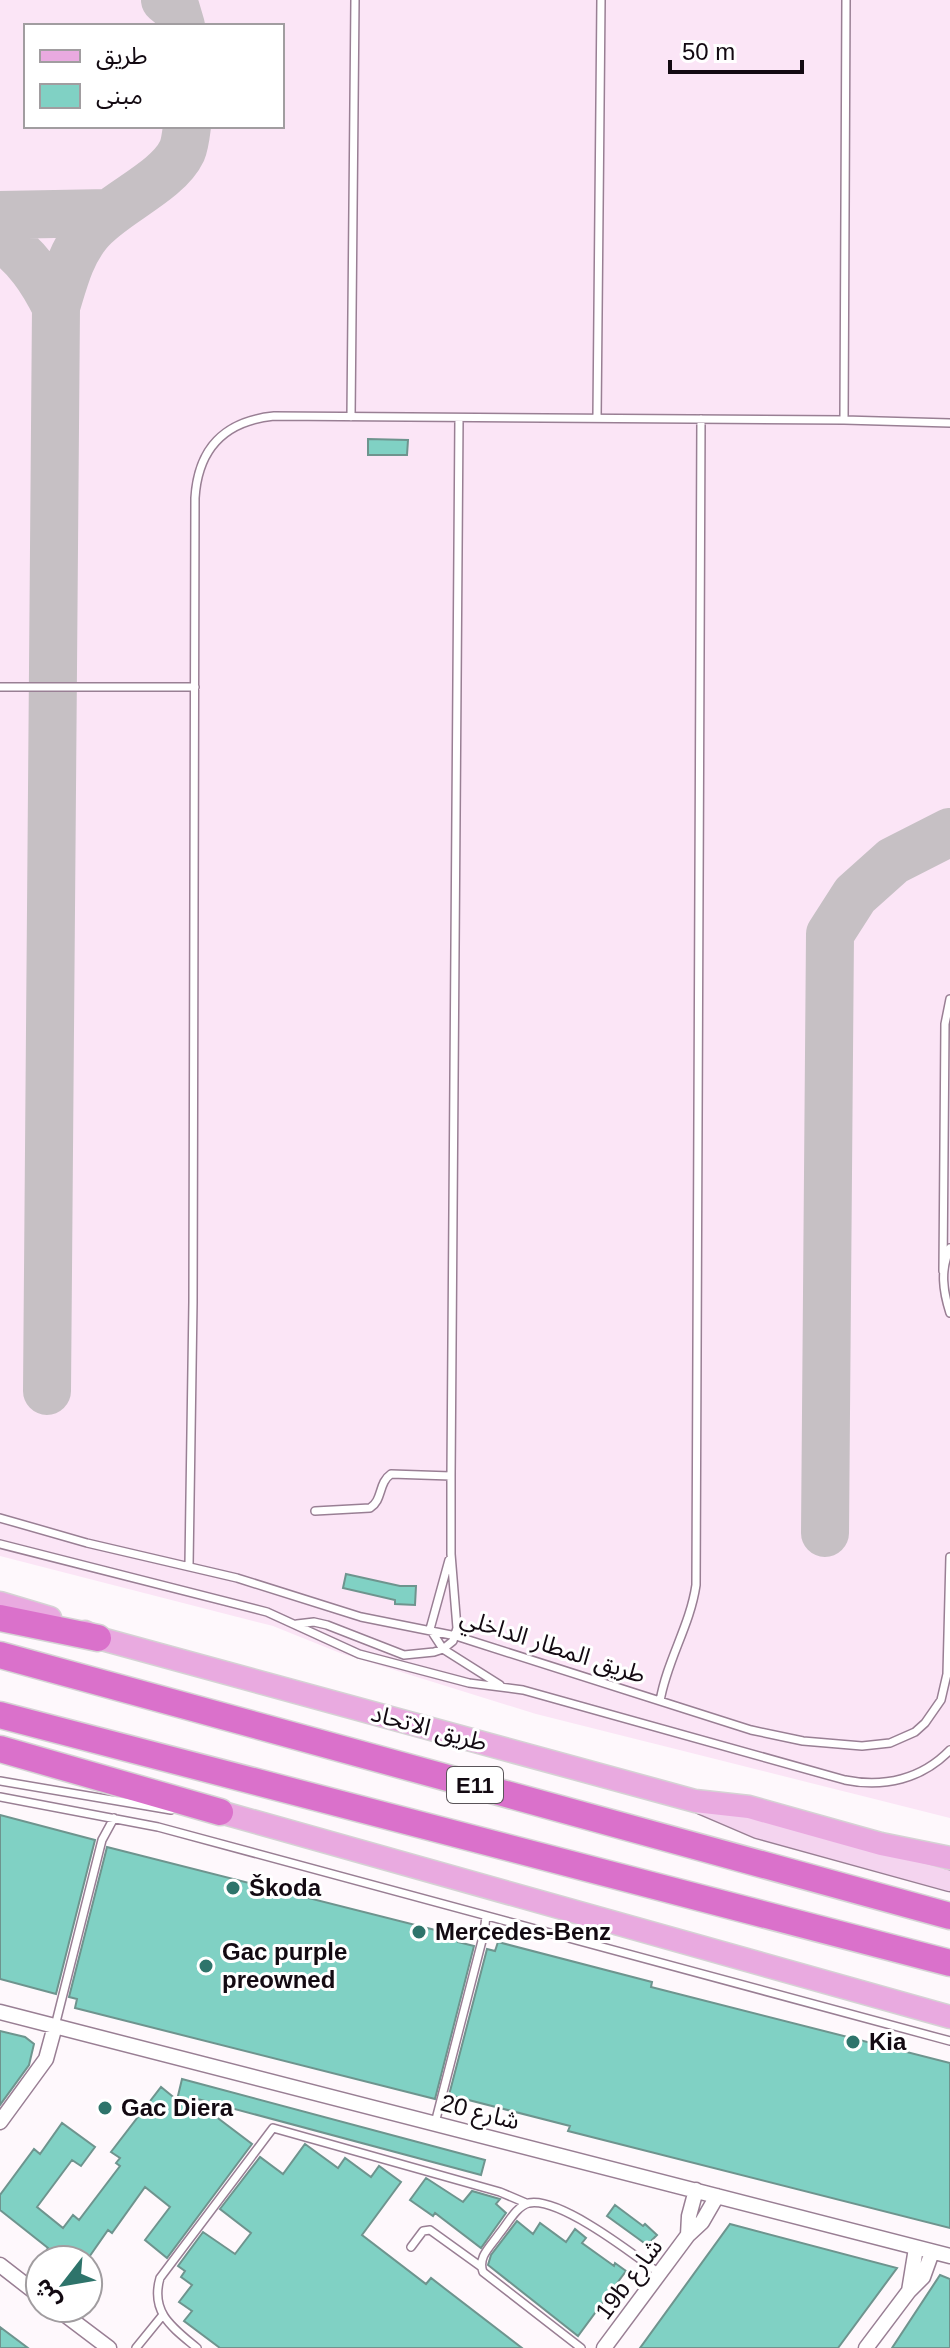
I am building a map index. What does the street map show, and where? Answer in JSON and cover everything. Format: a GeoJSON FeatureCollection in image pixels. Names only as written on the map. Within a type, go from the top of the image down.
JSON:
{"type":"FeatureCollection","features":[{"type":"Feature","properties":{"kind":"highway"},"geometry":{"type":"LineString","coordinates":[[0,1618],[98,1638]]}},
{"type":"Feature","properties":{"kind":"highway","name":"طريق الاتحاد"},"geometry":{"type":"LineString","coordinates":[[0,1655],[950,1916]]}},
{"type":"Feature","properties":{"kind":"highway","name":"E11"},"geometry":{"type":"LineString","coordinates":[[0,1715],[950,1963]]}},
{"type":"Feature","properties":{"kind":"highway"},"geometry":{"type":"LineString","coordinates":[[0,1749],[220,1812]]}},
{"type":"Feature","properties":{"kind":"main road","name":"طريق الاتحاد"},"geometry":{"type":"LineString","coordinates":[[0,1603],[67,1624],[98,1638],[695,1801],[758,1828],[950,1881]]}},
{"type":"Feature","properties":{"kind":"main road"},"geometry":{"type":"LineString","coordinates":[[695,1801],[749,1807],[881,1844],[950,1858]]}},
{"type":"Feature","properties":{"kind":"main road"},"geometry":{"type":"LineString","coordinates":[[220,1812],[950,2017]]}},
{"type":"Feature","properties":{"kind":"street","name":"شارع 20"},"geometry":{"type":"LineString","coordinates":[[0,2012],[950,2256]]}},
{"type":"Feature","properties":{"kind":"street"},"geometry":{"type":"LineString","coordinates":[[0,2122],[46,2059],[55,2026]]}},
{"type":"Feature","properties":{"kind":"street","name":"19b شارع"},"geometry":{"type":"LineString","coordinates":[[688,2235],[696,2190]]}},
{"type":"Feature","properties":{"kind":"street","name":"19b شارع"},"geometry":{"type":"LineString","coordinates":[[604,2348],[688,2235],[702,2222],[717,2196]]}},
{"type":"Feature","properties":{"kind":"street"},"geometry":{"type":"LineString","coordinates":[[909,2291],[916,2248]]}},
{"type":"Feature","properties":{"kind":"street"},"geometry":{"type":"LineString","coordinates":[[866,2348],[923,2277],[932,2252]]}},
{"type":"Feature","properties":{"kind":"street"},"geometry":{"type":"LineString","coordinates":[[2,2271],[24,2285]]}},
{"type":"Feature","properties":{"kind":"street"},"geometry":{"type":"LineString","coordinates":[[76,2324],[105,2347]]}},
{"type":"Feature","properties":{"kind":"lane"},"geometry":{"type":"LineString","coordinates":[[351,417],[355,0]]}},
{"type":"Feature","properties":{"kind":"lane"},"geometry":{"type":"LineString","coordinates":[[597,418],[601,0]]}},
{"type":"Feature","properties":{"kind":"lane"},"geometry":{"type":"LineString","coordinates":[[844,420],[846,0]]}},
{"type":"Feature","properties":{"kind":"lane"},"geometry":{"type":"LineString","coordinates":[[189,1565],[196,482],[207,453],[229,430],[258,417],[950,423]]}},
{"type":"Feature","properties":{"kind":"lane"},"geometry":{"type":"LineString","coordinates":[[297,1624],[314,1622],[327,1625],[404,1655],[443,1649],[456,1636],[451,1554],[451,1476],[459,418]]}},
{"type":"Feature","properties":{"kind":"lane"},"geometry":{"type":"LineString","coordinates":[[660,1701],[668,1667],[688,1620],[696,1585],[701,419]]}},
{"type":"Feature","properties":{"kind":"lane"},"geometry":{"type":"LineString","coordinates":[[0,687],[195,687]]}},
{"type":"Feature","properties":{"kind":"lane"},"geometry":{"type":"LineString","coordinates":[[950,999],[945,1024],[943,1271],[950,1313]]}},
{"type":"Feature","properties":{"kind":"lane"},"geometry":{"type":"LineString","coordinates":[[943,1271],[950,1248]]}},
{"type":"Feature","properties":{"kind":"lane"},"geometry":{"type":"LineString","coordinates":[[315,1511],[370,1508],[377,1503],[382,1483],[391,1474],[451,1476]]}},
{"type":"Feature","properties":{"kind":"lane","name":"طريق المطار الداخلي"},"geometry":{"type":"LineString","coordinates":[[0,1518],[87,1543],[189,1565],[341,1612],[456,1636],[751,1730],[803,1741],[862,1746],[903,1739],[934,1712],[945,1687],[950,1557]]}},
{"type":"Feature","properties":{"kind":"lane","name":"طريق المطار الداخلي"},"geometry":{"type":"LineString","coordinates":[[0,1544],[267,1612],[359,1654],[469,1683],[501,1685],[860,1783],[891,1782],[905,1778],[933,1765],[950,1750]]}},
{"type":"Feature","properties":{"kind":"lane"},"geometry":{"type":"LineString","coordinates":[[451,1554],[430,1629],[443,1649],[501,1685]]}},
{"type":"Feature","properties":{"kind":"lane"},"geometry":{"type":"LineString","coordinates":[[0,1781],[127,1805],[174,1810]]}},
{"type":"Feature","properties":{"kind":"lane"},"geometry":{"type":"LineString","coordinates":[[0,1797],[158,1827],[950,2041]]}},
{"type":"Feature","properties":{"kind":"lane"},"geometry":{"type":"LineString","coordinates":[[189,1812],[220,1812]]}},
{"type":"Feature","properties":{"kind":"lane"},"geometry":{"type":"LineString","coordinates":[[55,2026],[102,1840],[114,1818]]}},
{"type":"Feature","properties":{"kind":"lane"},"geometry":{"type":"LineString","coordinates":[[435,2123],[486,1916]]}},
{"type":"Feature","properties":{"kind":"lane"},"geometry":{"type":"LineString","coordinates":[[197,2348],[162,2316],[157,2287],[165,2269],[273,2128],[500,2192],[584,2220],[660,2273]]}},
{"type":"Feature","properties":{"kind":"lane"},"geometry":{"type":"LineString","coordinates":[[480,2266],[484,2255],[526,2203]]}},
{"type":"Feature","properties":{"kind":"lane"},"geometry":{"type":"LineString","coordinates":[[411,2247],[423,2231],[430,2230],[480,2266],[487,2276],[581,2348]]}},
{"type":"Feature","properties":{"kind":"lane"},"geometry":{"type":"LineString","coordinates":[[136,2348],[162,2316]]}},
{"type":"Feature","properties":{"kind":"shaded area"},"geometry":{"type":"Polygon","coordinates":[[[0,0],[950,0],[950,1818],[536,1714],[340,1653],[273,1626],[0,1556],[0,0]]]}},
{"type":"Feature","properties":{"kind":"building"},"geometry":{"type":"Polygon","coordinates":[[[368,439],[408,440],[407,455],[368,455],[368,439]]]}},
{"type":"Feature","properties":{"kind":"building"},"geometry":{"type":"Polygon","coordinates":[[[346,1574],[400,1586],[416,1586],[415,1605],[395,1604],[395,1600],[343,1588],[346,1574]]]}},
{"type":"Feature","properties":{"kind":"building"},"geometry":{"type":"Polygon","coordinates":[[[0,1815],[95,1840],[56,1994],[0,1979],[0,1815]]]}},
{"type":"Feature","properties":{"kind":"building","name":"Gac purple preowned"},"geometry":{"type":"Polygon","coordinates":[[[107,1847],[459,1936],[458,1942],[474,1946],[435,2099],[75,2008],[77,1999],[69,1997],[107,1847]]]}},
{"type":"Feature","properties":{"kind":"building"},"geometry":{"type":"Polygon","coordinates":[[[498,1942],[652,1982],[651,1987],[950,2063],[950,2228],[568,2131],[570,2126],[449,2095],[487,1949],[495,1951],[498,1942]]]}},
{"type":"Feature","properties":{"kind":"building"},"geometry":{"type":"Polygon","coordinates":[[[0,2031],[25,2037],[34,2044],[29,2065],[0,2105],[0,2031]]]}},
{"type":"Feature","properties":{"kind":"building"},"geometry":{"type":"Polygon","coordinates":[[[182,2079],[485,2160],[481,2175],[190,2097],[252,2144],[167,2258],[145,2240],[170,2207],[145,2187],[112,2233],[108,2230],[98,2244],[43,2244],[0,2210],[0,2195],[34,2149],[40,2154],[62,2123],[95,2147],[81,2166],[72,2160],[37,2207],[63,2228],[73,2215],[79,2220],[120,2166],[116,2163],[120,2158],[111,2152],[161,2087],[177,2100],[182,2079]]]}},
{"type":"Feature","properties":{"kind":"building"},"geometry":{"type":"Polygon","coordinates":[[[305,2144],[338,2168],[345,2158],[371,2177],[379,2166],[401,2182],[362,2235],[426,2284],[431,2278],[522,2348],[220,2348],[184,2321],[192,2311],[179,2302],[192,2285],[181,2277],[185,2271],[178,2266],[203,2232],[235,2254],[251,2233],[220,2209],[260,2157],[283,2174],[305,2144]]]}},
{"type":"Feature","properties":{"kind":"building"},"geometry":{"type":"Polygon","coordinates":[[[426,2178],[463,2202],[472,2191],[500,2199],[496,2204],[506,2213],[481,2248],[435,2213],[433,2216],[410,2200],[426,2178]]]}},
{"type":"Feature","properties":{"kind":"building"},"geometry":{"type":"Polygon","coordinates":[[[615,2205],[657,2235],[647,2245],[607,2216],[615,2205]]]}},
{"type":"Feature","properties":{"kind":"building"},"geometry":{"type":"Polygon","coordinates":[[[517,2221],[533,2234],[540,2223],[566,2242],[575,2229],[586,2238],[582,2243],[626,2271],[578,2336],[488,2265],[491,2255],[517,2221]]]}},
{"type":"Feature","properties":{"kind":"building"},"geometry":{"type":"Polygon","coordinates":[[[730,2224],[897,2268],[838,2348],[640,2348],[730,2224]]]}},
{"type":"Feature","properties":{"kind":"building"},"geometry":{"type":"Polygon","coordinates":[[[940,2275],[950,2279],[950,2348],[892,2348],[940,2275]]]}},
{"type":"Feature","properties":{"kind":"building"},"geometry":{"type":"Polygon","coordinates":[[[0,2327],[28,2348],[0,2348],[0,2327]]]}},
{"type":"Feature","properties":{"kind":"taxiway"},"geometry":{"type":"LineString","coordinates":[[165,0],[176,9],[180,24]]}},
{"type":"Feature","properties":{"kind":"taxiway"},"geometry":{"type":"LineString","coordinates":[[47,1391],[56,307],[68,268],[82,241],[98,222],[175,163],[183,148],[187,128]]}},
{"type":"Feature","properties":{"kind":"taxiway"},"geometry":{"type":"LineString","coordinates":[[0,215],[109,213]]}},
{"type":"Feature","properties":{"kind":"taxiway"},"geometry":{"type":"LineString","coordinates":[[0,238],[33,269],[56,307]]}},
{"type":"Feature","properties":{"kind":"taxiway"},"geometry":{"type":"LineString","coordinates":[[825,1533],[830,934],[855,895],[893,861],[950,832]]}},
{"type":"Feature","properties":{"kind":"place","name":"Škoda"},"geometry":{"type":"Point","coordinates":[233,1888]}},
{"type":"Feature","properties":{"kind":"place","name":"Mercedes-Benz"},"geometry":{"type":"Point","coordinates":[419,1932]}},
{"type":"Feature","properties":{"kind":"place","name":"Gac purple preowned"},"geometry":{"type":"Point","coordinates":[206,1966]}},
{"type":"Feature","properties":{"kind":"place","name":"Kia"},"geometry":{"type":"Point","coordinates":[853,2042]}},
{"type":"Feature","properties":{"kind":"place","name":"Gac Diera"},"geometry":{"type":"Point","coordinates":[105,2108]}}]}
